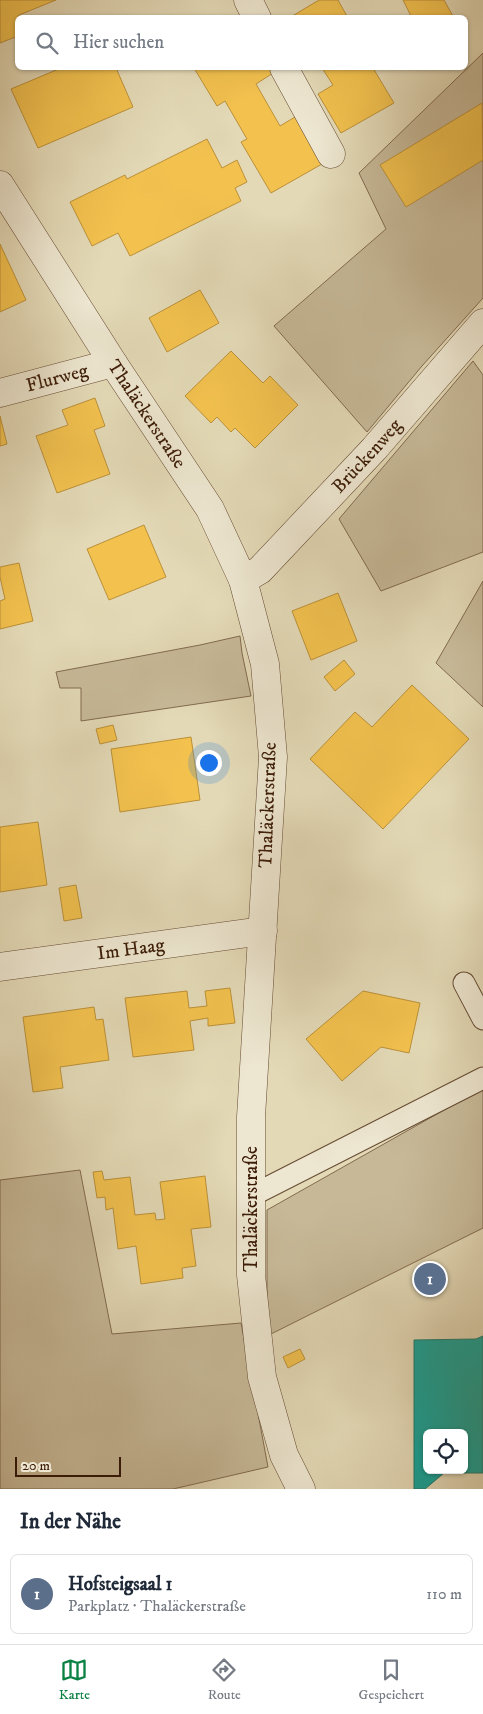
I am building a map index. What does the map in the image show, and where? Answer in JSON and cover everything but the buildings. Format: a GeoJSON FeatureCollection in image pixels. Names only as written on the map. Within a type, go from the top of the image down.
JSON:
{"type":"FeatureCollection","features":[{"type":"Feature","properties":{"kind":"street"},"geometry":{"type":"LineString","coordinates":[[248,0],[256,15]]}},
{"type":"Feature","properties":{"kind":"street"},"geometry":{"type":"LineString","coordinates":[[285,70],[330,154]]}},
{"type":"Feature","properties":{"kind":"street","name":"Thaläckerstraße"},"geometry":{"type":"LineString","coordinates":[[0,186],[113,363],[210,509],[243,580],[265,664],[273,757],[251,1117],[251,1275],[262,1377],[284,1455],[301,1489]]}},
{"type":"Feature","properties":{"kind":"street","name":"Brückenweg"},"geometry":{"type":"LineString","coordinates":[[243,580],[260,570],[374,449],[483,323]]}},
{"type":"Feature","properties":{"kind":"street","name":"Flurweg"},"geometry":{"type":"LineString","coordinates":[[0,393],[113,363]]}},
{"type":"Feature","properties":{"kind":"street","name":"Im Haag"},"geometry":{"type":"LineString","coordinates":[[0,967],[263,931]]}},
{"type":"Feature","properties":{"kind":"lane"},"geometry":{"type":"LineString","coordinates":[[464,984],[483,1019]]}},
{"type":"Feature","properties":{"kind":"lane"},"geometry":{"type":"LineString","coordinates":[[251,1196],[483,1078]]}},
{"type":"Feature","properties":{"kind":"shaded area"},"geometry":{"type":"Polygon","coordinates":[[[483,53],[483,298],[422,366],[367,432],[274,326],[386,229],[359,173],[465,70],[468,70],[468,68],[483,53]]]}},
{"type":"Feature","properties":{"kind":"shaded area"},"geometry":{"type":"Polygon","coordinates":[[[473,361],[483,375],[483,552],[381,591],[339,519],[473,361]]]}},
{"type":"Feature","properties":{"kind":"shaded area"},"geometry":{"type":"Polygon","coordinates":[[[483,581],[483,707],[436,663],[483,581]]]}},
{"type":"Feature","properties":{"kind":"shaded area"},"geometry":{"type":"Polygon","coordinates":[[[240,636],[251,696],[81,721],[81,688],[60,688],[56,672],[200,645],[240,636]]]}},
{"type":"Feature","properties":{"kind":"shaded area"},"geometry":{"type":"Polygon","coordinates":[[[483,1088],[483,1228],[267,1336],[267,1210],[483,1088]]]}},
{"type":"Feature","properties":{"kind":"shaded area"},"geometry":{"type":"Polygon","coordinates":[[[80,1170],[112,1334],[241,1323],[268,1467],[173,1489],[0,1489],[0,1180],[80,1170]]]}},
{"type":"Feature","properties":{"kind":"place","name":"Hofsteigsaal 1"},"geometry":{"type":"Point","coordinates":[430,1279]}}]}
